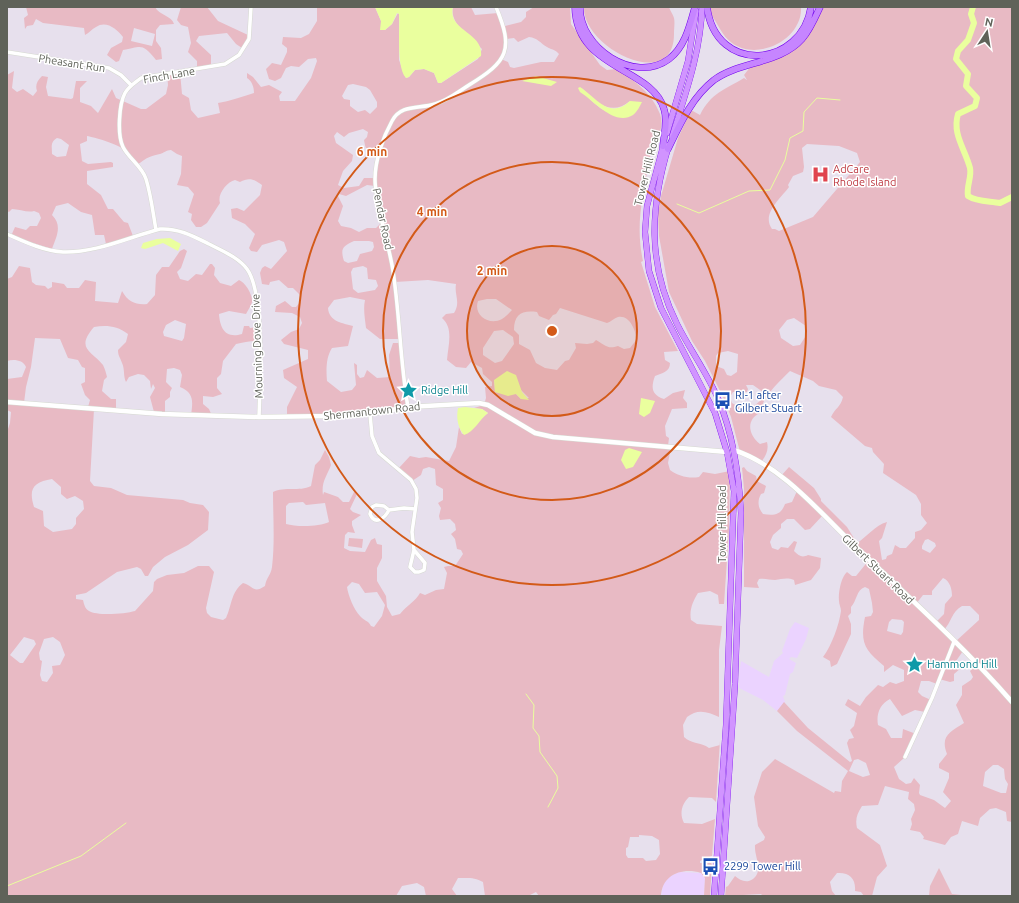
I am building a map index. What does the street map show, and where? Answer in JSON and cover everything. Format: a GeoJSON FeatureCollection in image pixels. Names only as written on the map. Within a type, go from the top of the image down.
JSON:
{"type":"FeatureCollection","features":[{"type":"Feature","properties":{"kind":"highway"},"geometry":{"type":"LineString","coordinates":[[575,7],[579,29],[590,46],[603,58],[650,89],[659,98],[664,109],[666,119],[666,147]]}},
{"type":"Feature","properties":{"kind":"highway"},"geometry":{"type":"LineString","coordinates":[[580,7],[584,28],[596,47],[621,62],[643,67],[661,63],[674,53],[688,31],[695,7]]}},
{"type":"Feature","properties":{"kind":"highway","name":"Tower Hill Road"},"geometry":{"type":"LineString","coordinates":[[695,7],[694,35],[659,180],[655,206],[655,245],[658,271],[667,300],[676,323],[718,400],[734,450],[738,470],[741,513],[731,756],[721,896]]}},
{"type":"Feature","properties":{"kind":"highway","name":"Tower Hill Road"},"geometry":{"type":"LineString","coordinates":[[702,7],[700,36],[694,61],[647,206],[645,232],[649,271],[661,308],[715,412],[727,452],[734,491],[726,725],[714,896]]}},
{"type":"Feature","properties":{"kind":"highway"},"geometry":{"type":"LineString","coordinates":[[707,7],[712,28],[722,42],[736,51],[755,55],[779,49],[795,40],[806,25],[811,7]]}},
{"type":"Feature","properties":{"kind":"highway"},"geometry":{"type":"LineString","coordinates":[[666,147],[690,107],[709,84],[732,71],[790,49],[804,36],[820,7]]}},
{"type":"Feature","properties":{"kind":"highway"},"geometry":{"type":"LineString","coordinates":[[729,639],[732,643],[728,736],[731,756]]}},
{"type":"Feature","properties":{"kind":"street","name":"Finch Lane"},"geometry":{"type":"LineString","coordinates":[[156,230],[145,177],[137,163],[123,147],[120,131],[122,105],[125,93],[131,85],[141,78],[219,66],[240,55],[249,39],[251,7]]}},
{"type":"Feature","properties":{"kind":"street","name":"Pendar Road"},"geometry":{"type":"LineString","coordinates":[[408,407],[394,271],[376,187],[377,165],[387,132],[397,114],[408,108],[432,105],[444,101],[489,72],[501,59],[506,46],[506,33],[496,7]]}},
{"type":"Feature","properties":{"kind":"street","name":"Pheasant Run"},"geometry":{"type":"LineString","coordinates":[[7,52],[109,68],[121,75],[131,85]]}},
{"type":"Feature","properties":{"kind":"street","name":"Mourning Dove Drive"},"geometry":{"type":"LineString","coordinates":[[7,234],[42,248],[69,252],[102,246],[156,230],[176,230],[196,238],[233,257],[243,264],[250,275],[256,290],[260,358],[259,417]]}},
{"type":"Feature","properties":{"kind":"street","name":"Shermantown Road"},"geometry":{"type":"LineString","coordinates":[[7,402],[162,414],[259,417],[316,417],[370,414],[408,407],[479,403],[488,405],[535,433],[553,437],[727,452]]}},
{"type":"Feature","properties":{"kind":"street"},"geometry":{"type":"LineString","coordinates":[[370,414],[372,436],[379,453],[414,484],[418,498],[414,509],[412,532],[414,550],[410,567],[414,572],[420,572],[424,570],[425,563],[414,550]]}},
{"type":"Feature","properties":{"kind":"street","name":"Gilbert Stuart Road"},"geometry":{"type":"LineString","coordinates":[[734,450],[755,458],[794,488],[976,662],[1012,702]]}},
{"type":"Feature","properties":{"kind":"street"},"geometry":{"type":"LineString","coordinates":[[389,510],[384,518],[378,520],[373,519],[370,514],[370,509],[376,504],[384,506],[389,510],[404,508],[414,509]]}},
{"type":"Feature","properties":{"kind":"street"},"geometry":{"type":"LineString","coordinates":[[905,757],[932,698],[954,642]]}},
{"type":"Feature","properties":{"kind":"shaded area"},"geometry":{"type":"Polygon","coordinates":[[[26,7],[155,7],[159,12],[171,19],[174,24],[160,25],[156,30],[156,41],[161,48],[162,59],[156,60],[147,50],[138,47],[123,50],[119,61],[116,62],[107,55],[111,48],[122,42],[123,37],[111,26],[104,24],[100,25],[85,35],[84,28],[43,23],[36,19],[33,25],[27,26],[25,29],[24,18],[28,15],[26,7]],[[134,28],[131,41],[152,46],[155,34],[134,28]]]}},
{"type":"Feature","properties":{"kind":"shaded area"},"geometry":{"type":"Polygon","coordinates":[[[181,7],[207,7],[218,21],[248,35],[244,47],[242,48],[236,44],[227,33],[199,36],[196,41],[211,55],[211,65],[197,68],[197,61],[188,52],[191,43],[188,27],[181,25],[177,20],[181,7]]]}},
{"type":"Feature","properties":{"kind":"shaded area"},"geometry":{"type":"Polygon","coordinates":[[[317,7],[375,7],[381,21],[381,30],[385,30],[392,24],[398,13],[399,60],[406,78],[409,77],[415,70],[424,69],[434,73],[438,83],[441,83],[478,59],[482,49],[458,25],[454,19],[453,7],[471,7],[475,15],[498,13],[505,26],[521,22],[526,17],[526,12],[534,7],[570,7],[571,24],[600,65],[607,70],[616,69],[636,83],[647,93],[657,106],[660,114],[661,126],[649,161],[642,199],[640,235],[643,261],[641,262],[655,307],[678,351],[664,352],[665,360],[670,363],[670,366],[665,372],[655,376],[653,390],[654,393],[664,399],[673,393],[685,390],[683,398],[687,403],[687,408],[672,409],[665,426],[666,436],[669,438],[668,446],[671,447],[668,463],[670,470],[691,478],[699,477],[703,472],[715,474],[730,471],[729,530],[724,604],[719,604],[718,595],[710,591],[698,593],[691,609],[691,620],[697,624],[722,626],[719,650],[719,717],[707,712],[695,712],[687,717],[683,725],[684,737],[687,739],[709,748],[720,745],[716,802],[712,798],[689,797],[683,806],[682,812],[682,819],[684,823],[702,824],[715,819],[712,856],[700,861],[700,863],[711,863],[712,865],[710,896],[704,896],[705,878],[701,873],[687,871],[674,874],[669,878],[662,889],[661,896],[539,896],[536,892],[528,896],[485,896],[483,882],[480,880],[458,878],[452,889],[457,896],[426,896],[424,887],[417,883],[402,886],[396,896],[7,896],[7,432],[11,412],[7,410],[7,379],[22,377],[26,367],[23,363],[18,361],[7,361],[7,279],[12,277],[19,266],[30,268],[32,282],[36,285],[45,286],[48,289],[52,287],[52,282],[64,284],[67,288],[79,288],[85,280],[96,282],[95,301],[118,303],[122,291],[127,298],[133,302],[147,304],[155,295],[156,275],[162,267],[169,267],[180,251],[184,249],[187,251],[181,268],[177,272],[180,279],[188,281],[196,274],[202,275],[210,264],[212,264],[215,268],[214,275],[220,283],[231,286],[239,280],[244,283],[250,292],[252,302],[246,314],[229,311],[219,314],[224,331],[231,335],[236,335],[242,334],[244,326],[249,326],[250,328],[258,327],[259,341],[236,344],[223,361],[221,374],[217,378],[217,388],[222,394],[213,397],[203,396],[203,404],[209,409],[212,416],[191,415],[192,398],[185,389],[180,387],[182,375],[180,370],[174,368],[167,369],[166,382],[172,388],[170,397],[165,401],[165,413],[154,412],[150,397],[155,388],[153,384],[151,389],[150,381],[144,375],[138,374],[129,377],[126,382],[125,380],[123,365],[118,350],[126,342],[128,334],[116,328],[103,326],[94,327],[88,334],[86,340],[87,349],[103,365],[107,377],[104,380],[102,391],[111,399],[116,399],[116,410],[94,409],[90,481],[94,486],[111,488],[127,495],[183,500],[190,503],[203,505],[209,512],[208,530],[188,545],[165,557],[153,567],[148,576],[145,576],[141,569],[137,567],[117,572],[86,593],[76,595],[76,599],[83,600],[88,610],[98,614],[118,614],[135,611],[153,591],[154,582],[157,579],[167,575],[184,573],[198,566],[209,566],[214,572],[206,608],[207,613],[211,617],[223,620],[226,618],[236,590],[243,583],[254,589],[265,586],[271,572],[274,529],[273,492],[282,489],[302,489],[311,486],[315,465],[320,460],[325,450],[331,465],[324,483],[323,495],[324,492],[338,497],[343,502],[349,502],[355,490],[357,494],[350,509],[361,515],[352,521],[355,533],[348,532],[345,535],[344,548],[350,551],[365,552],[371,540],[375,538],[377,544],[382,545],[382,558],[377,568],[377,581],[386,596],[387,607],[392,616],[400,614],[416,599],[420,593],[425,595],[436,590],[444,589],[447,573],[444,567],[455,566],[463,554],[461,550],[457,549],[455,539],[451,534],[456,530],[455,524],[450,519],[440,520],[439,516],[441,508],[438,503],[443,500],[443,489],[436,485],[435,469],[429,467],[423,469],[421,475],[412,481],[398,469],[410,456],[449,461],[456,447],[459,427],[462,434],[467,432],[488,413],[482,409],[474,408],[484,405],[486,398],[485,387],[492,386],[492,382],[483,374],[482,368],[471,362],[466,368],[456,367],[447,360],[449,332],[446,322],[442,318],[446,314],[454,313],[456,309],[456,284],[428,280],[395,282],[400,339],[380,339],[366,328],[364,310],[365,300],[350,297],[334,300],[328,308],[329,313],[334,319],[341,323],[353,326],[348,346],[332,348],[330,352],[327,364],[327,381],[341,392],[352,390],[356,385],[354,363],[357,365],[357,374],[360,378],[364,377],[367,370],[377,378],[390,377],[389,355],[393,343],[400,343],[406,409],[372,414],[287,417],[287,407],[297,387],[284,378],[283,370],[308,359],[308,350],[284,344],[281,340],[291,332],[299,329],[302,323],[300,317],[292,313],[275,312],[276,306],[285,301],[292,307],[296,307],[301,301],[301,296],[293,288],[288,288],[279,280],[270,282],[269,285],[262,284],[260,273],[262,268],[265,266],[271,269],[287,251],[284,242],[279,240],[262,245],[257,252],[251,251],[249,248],[255,234],[245,224],[232,218],[231,209],[237,208],[244,211],[260,195],[262,185],[259,183],[249,179],[240,182],[235,180],[229,183],[221,192],[219,200],[220,203],[207,223],[201,227],[196,227],[191,220],[192,214],[188,212],[194,194],[188,187],[177,185],[181,174],[182,156],[169,150],[147,158],[137,165],[127,152],[120,147],[87,136],[87,141],[80,144],[82,161],[88,164],[111,162],[113,163],[113,167],[87,171],[87,184],[101,195],[108,209],[113,209],[124,222],[128,223],[133,236],[106,244],[104,235],[95,235],[92,215],[81,212],[68,203],[56,206],[52,215],[57,223],[58,232],[52,249],[11,236],[15,227],[26,230],[30,226],[37,226],[41,218],[39,213],[34,211],[29,212],[12,209],[9,212],[7,211],[7,75],[14,71],[12,88],[17,92],[23,89],[33,96],[37,91],[36,85],[42,76],[48,77],[46,87],[48,96],[71,99],[73,98],[76,81],[87,81],[80,88],[80,102],[91,106],[98,113],[112,89],[116,98],[141,109],[146,109],[166,94],[168,85],[167,74],[180,72],[182,94],[189,98],[191,110],[198,118],[220,113],[218,103],[254,93],[252,84],[247,78],[247,73],[253,77],[261,87],[269,85],[282,92],[279,96],[280,101],[295,101],[311,78],[317,61],[316,58],[308,59],[299,67],[291,66],[286,68],[281,78],[275,81],[269,79],[266,69],[272,63],[281,65],[287,52],[287,48],[282,44],[283,37],[301,38],[309,34],[317,21],[317,7]],[[529,37],[518,42],[514,38],[507,39],[501,59],[508,62],[510,67],[514,68],[541,62],[554,62],[559,54],[537,40],[529,37]],[[353,84],[348,85],[342,96],[344,99],[350,100],[350,106],[358,112],[365,110],[370,114],[377,107],[377,102],[370,90],[366,87],[353,84]],[[582,88],[595,104],[613,114],[626,117],[630,101],[617,108],[611,108],[598,103],[582,88]],[[363,129],[349,133],[344,137],[337,132],[334,136],[336,143],[353,155],[352,161],[343,171],[338,185],[344,188],[359,186],[364,178],[374,178],[379,156],[370,153],[367,150],[364,140],[367,137],[368,132],[363,129]],[[57,138],[52,143],[52,154],[57,157],[66,156],[69,145],[57,138]],[[367,185],[346,196],[339,194],[338,196],[343,206],[338,221],[341,226],[351,228],[359,232],[367,228],[376,228],[383,221],[375,186],[367,185]],[[354,241],[347,244],[343,248],[342,253],[344,261],[348,263],[357,261],[360,254],[372,251],[374,247],[373,242],[354,241]],[[363,266],[353,268],[351,272],[353,289],[358,293],[375,290],[378,286],[376,280],[368,279],[367,268],[363,266]],[[487,299],[478,301],[477,306],[480,315],[487,320],[497,321],[505,317],[512,310],[496,299],[487,299]],[[560,308],[549,320],[539,316],[537,312],[527,312],[520,314],[517,317],[514,325],[514,330],[519,335],[519,344],[530,350],[536,363],[545,368],[557,370],[565,361],[569,360],[576,348],[575,343],[587,344],[593,343],[596,340],[608,347],[618,346],[624,349],[630,348],[637,339],[635,331],[629,321],[622,317],[618,317],[607,323],[560,308]],[[175,320],[166,325],[163,332],[164,336],[182,341],[184,338],[186,324],[175,320]],[[503,330],[494,331],[483,348],[483,355],[495,363],[502,361],[514,344],[513,337],[503,330]],[[35,338],[24,403],[88,407],[90,400],[85,395],[81,384],[85,382],[85,368],[82,367],[78,360],[68,358],[60,339],[35,338]],[[494,380],[495,392],[516,394],[521,399],[529,398],[521,390],[494,380]],[[52,479],[37,484],[32,491],[32,500],[34,507],[43,511],[44,526],[53,532],[72,529],[76,524],[76,518],[84,509],[83,501],[75,496],[67,499],[61,494],[61,487],[52,479]],[[303,502],[289,503],[286,506],[286,524],[308,526],[325,524],[329,522],[325,503],[306,505],[303,502]],[[352,582],[347,587],[350,598],[361,618],[374,627],[382,616],[385,605],[377,592],[365,593],[359,584],[352,582]],[[24,637],[10,655],[20,663],[23,663],[36,644],[34,640],[24,637]],[[53,637],[44,639],[39,653],[40,660],[42,661],[40,675],[42,681],[47,682],[53,673],[52,666],[60,665],[65,655],[60,642],[53,637]],[[639,835],[639,837],[630,837],[628,847],[626,848],[626,855],[628,858],[643,858],[646,861],[656,860],[660,854],[659,840],[652,836],[639,835]]]}},
{"type":"Feature","properties":{"kind":"shaded area"},"geometry":{"type":"Polygon","coordinates":[[[375,7],[453,7],[455,21],[477,42],[480,48],[481,56],[441,83],[438,83],[434,73],[424,69],[415,70],[409,77],[406,78],[401,66],[399,48],[399,14],[397,13],[392,24],[385,30],[380,30],[381,21],[375,7]]]}},
{"type":"Feature","properties":{"kind":"shaded area"},"geometry":{"type":"Polygon","coordinates":[[[584,7],[669,7],[674,17],[674,33],[670,51],[660,60],[645,62],[629,58],[612,49],[597,37],[587,22],[584,7]]]}},
{"type":"Feature","properties":{"kind":"shaded area"},"geometry":{"type":"Polygon","coordinates":[[[711,7],[801,7],[800,19],[795,29],[787,37],[777,44],[754,50],[743,48],[728,40],[710,13],[711,7]]]}},
{"type":"Feature","properties":{"kind":"shaded area"},"geometry":{"type":"Polygon","coordinates":[[[823,7],[1012,7],[1012,822],[1007,821],[1006,812],[996,808],[990,809],[980,818],[978,826],[962,821],[958,834],[951,837],[945,845],[923,839],[924,837],[920,832],[910,830],[912,824],[911,819],[915,810],[914,804],[908,799],[909,792],[885,786],[878,805],[862,806],[856,819],[857,828],[880,845],[887,866],[877,877],[872,896],[864,896],[861,892],[855,891],[853,879],[851,877],[845,874],[837,873],[830,882],[832,891],[836,896],[763,896],[761,894],[725,896],[726,887],[735,876],[741,880],[748,881],[753,879],[758,872],[755,845],[764,840],[765,837],[758,826],[754,797],[762,772],[775,759],[834,793],[835,791],[841,792],[842,781],[848,771],[797,731],[777,711],[784,702],[808,728],[850,762],[852,761],[847,743],[849,739],[854,738],[850,730],[854,726],[857,713],[845,705],[848,699],[860,706],[866,697],[878,685],[883,687],[890,682],[896,684],[904,681],[904,670],[893,665],[884,672],[884,666],[872,655],[865,645],[863,633],[865,617],[871,616],[873,612],[869,589],[865,587],[858,593],[851,607],[851,613],[848,616],[851,624],[851,634],[837,664],[831,667],[830,661],[823,657],[835,635],[839,622],[841,611],[839,594],[840,585],[843,578],[847,572],[852,576],[856,576],[869,560],[823,515],[810,529],[805,530],[794,519],[787,519],[781,524],[781,528],[773,535],[770,542],[772,548],[778,550],[781,547],[788,548],[794,541],[797,542],[794,551],[799,555],[808,555],[821,558],[820,568],[811,580],[795,585],[794,580],[784,578],[775,580],[759,579],[757,583],[759,588],[744,587],[744,489],[742,468],[744,467],[747,471],[756,476],[757,481],[766,486],[764,493],[761,494],[759,502],[759,507],[763,514],[777,514],[785,504],[792,502],[797,491],[780,477],[789,467],[814,488],[821,501],[847,527],[857,543],[875,528],[887,522],[882,538],[879,541],[882,560],[886,559],[887,556],[892,554],[895,545],[900,548],[906,548],[915,538],[915,532],[921,530],[927,523],[921,515],[921,504],[916,495],[883,473],[884,464],[873,452],[872,448],[865,446],[831,417],[841,403],[843,397],[836,390],[819,386],[813,381],[790,371],[767,396],[761,407],[760,413],[752,420],[750,428],[751,433],[760,444],[767,442],[767,453],[761,462],[740,452],[731,417],[723,397],[705,361],[692,341],[669,292],[659,236],[658,213],[661,196],[678,138],[691,110],[700,115],[713,97],[744,78],[747,80],[744,75],[751,66],[808,35],[823,7]],[[807,144],[802,148],[804,167],[803,172],[793,176],[788,185],[789,187],[773,206],[769,218],[769,223],[772,229],[779,231],[813,217],[860,162],[857,153],[839,146],[807,144]],[[794,318],[787,320],[779,330],[781,338],[793,346],[800,345],[807,334],[806,326],[794,318]],[[728,351],[718,353],[716,356],[716,366],[724,369],[727,375],[731,376],[737,372],[738,354],[728,351]],[[746,385],[748,389],[747,392],[733,392],[730,397],[732,403],[747,412],[767,395],[753,385],[746,385]],[[928,539],[925,540],[922,549],[930,553],[936,546],[935,543],[928,539]],[[943,578],[932,591],[932,595],[923,595],[916,604],[935,623],[944,614],[945,604],[952,596],[950,586],[943,578]],[[962,606],[956,611],[943,631],[955,642],[979,620],[979,615],[970,606],[962,606]],[[892,619],[889,622],[887,631],[901,635],[903,632],[904,622],[902,620],[892,619]],[[963,651],[956,661],[961,668],[954,674],[954,681],[950,682],[939,679],[937,684],[929,681],[921,681],[918,692],[922,696],[931,700],[925,712],[915,710],[902,716],[890,699],[881,707],[878,713],[878,725],[886,729],[891,738],[902,738],[903,729],[916,734],[904,758],[894,767],[899,779],[906,784],[911,783],[914,778],[920,785],[920,795],[934,800],[945,808],[951,801],[943,792],[949,778],[949,773],[939,768],[939,764],[947,754],[945,743],[948,735],[964,723],[956,705],[962,695],[962,686],[971,680],[973,677],[970,671],[977,664],[963,651]],[[858,759],[854,760],[849,771],[863,777],[870,775],[866,763],[858,759]],[[993,765],[985,772],[983,786],[1001,793],[1006,793],[1008,784],[1005,779],[1004,769],[998,765],[993,765]]]}},
{"type":"Feature","properties":{"kind":"shaded area"},"geometry":{"type":"Polygon","coordinates":[[[536,76],[557,82],[551,86],[522,81],[536,76]]]}},
{"type":"Feature","properties":{"kind":"shaded area"},"geometry":{"type":"Polygon","coordinates":[[[580,87],[609,108],[623,106],[630,101],[642,102],[633,115],[626,118],[619,118],[605,111],[580,92],[578,88],[580,87]]]}},
{"type":"Feature","properties":{"kind":"shaded area"},"geometry":{"type":"Polygon","coordinates":[[[170,238],[181,244],[178,251],[163,243],[145,249],[141,248],[143,243],[157,239],[170,238]]]}},
{"type":"Feature","properties":{"kind":"shaded area"},"geometry":{"type":"Polygon","coordinates":[[[507,371],[516,375],[522,392],[529,400],[521,399],[516,394],[508,396],[495,392],[494,380],[507,371]]]}},
{"type":"Feature","properties":{"kind":"shaded area"},"geometry":{"type":"Polygon","coordinates":[[[641,398],[655,401],[650,413],[644,417],[639,414],[641,398]]]}},
{"type":"Feature","properties":{"kind":"shaded area"},"geometry":{"type":"Polygon","coordinates":[[[465,407],[482,409],[488,413],[471,431],[464,435],[459,426],[457,415],[458,408],[465,407]]]}},
{"type":"Feature","properties":{"kind":"shaded area"},"geometry":{"type":"Polygon","coordinates":[[[629,448],[642,452],[633,467],[626,469],[621,460],[625,450],[629,448]]]}},
{"type":"Feature","properties":{"kind":"shaded area"},"geometry":{"type":"Polygon","coordinates":[[[349,538],[363,539],[362,548],[348,546],[349,538]]]}},
{"type":"Feature","properties":{"kind":"shaded area"},"geometry":{"type":"Polygon","coordinates":[[[795,622],[809,628],[806,639],[797,658],[791,657],[789,659],[796,663],[793,672],[790,674],[785,695],[783,696],[785,702],[777,711],[763,700],[739,688],[738,681],[741,661],[769,677],[774,661],[783,653],[782,651],[790,629],[795,622]]]}},
{"type":"Feature","properties":{"kind":"shaded area"},"geometry":{"type":"Polygon","coordinates":[[[939,868],[952,894],[970,896],[929,896],[930,886],[939,868]]]}},
{"type":"Feature","properties":{"kind":"shaded area"},"geometry":{"type":"Polygon","coordinates":[[[679,872],[701,873],[705,878],[704,896],[661,896],[663,885],[668,877],[679,872]]]}},
{"type":"Feature","properties":{"kind":"waterway"},"geometry":{"type":"LineString","coordinates":[[973,7],[971,14],[974,23],[968,40],[958,51],[956,59],[968,74],[966,86],[977,98],[975,106],[958,114],[957,121],[958,135],[970,168],[968,196],[979,200],[1000,203],[1012,197]]}},
{"type":"Feature","properties":{"kind":"waterway"},"geometry":{"type":"LineString","coordinates":[[677,204],[699,213],[749,191],[770,190],[785,160],[790,138],[803,131],[804,112],[817,98],[840,100]]}},
{"type":"Feature","properties":{"kind":"waterway"},"geometry":{"type":"LineString","coordinates":[[526,694],[534,705],[533,728],[539,736],[540,752],[557,776],[558,788],[548,807]]}},
{"type":"Feature","properties":{"kind":"waterway"},"geometry":{"type":"LineString","coordinates":[[7,886],[81,856],[126,823]]}},
{"type":"Feature","properties":{"kind":"place","name":"AdCare Rhode Island"},"geometry":{"type":"Point","coordinates":[820,175]}},
{"type":"Feature","properties":{"kind":"place","name":"Ridge Hill"},"geometry":{"type":"Point","coordinates":[408,390]}},
{"type":"Feature","properties":{"kind":"place","name":"RI-1 after Gilbert Stuart"},"geometry":{"type":"Point","coordinates":[722,401]}},
{"type":"Feature","properties":{"kind":"place","name":"Hammond Hill"},"geometry":{"type":"Point","coordinates":[914,664]}},
{"type":"Feature","properties":{"kind":"place","name":"2299 Tower Hill"},"geometry":{"type":"Point","coordinates":[711,866]}}]}
